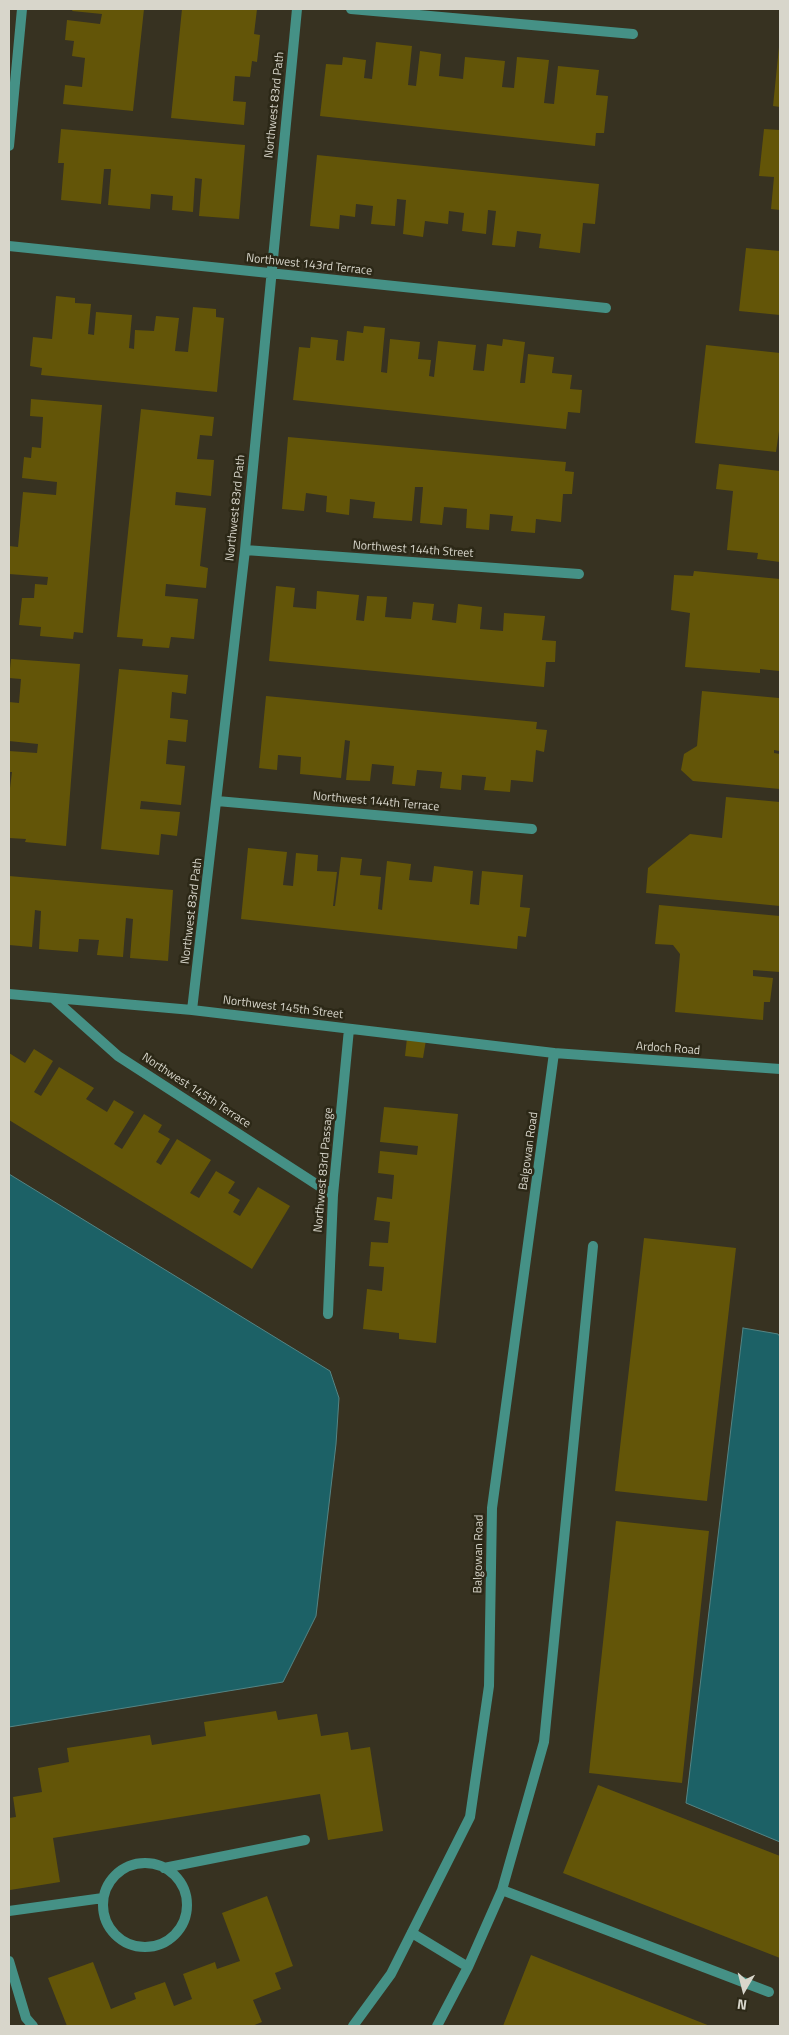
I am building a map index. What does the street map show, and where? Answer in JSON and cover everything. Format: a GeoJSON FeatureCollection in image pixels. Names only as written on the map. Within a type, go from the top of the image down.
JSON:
{"type":"FeatureCollection","features":[{"type":"Feature","properties":{"kind":"street"},"geometry":{"type":"LineString","coordinates":[[9,146],[22,9]]}},
{"type":"Feature","properties":{"kind":"street","name":"Northwest 83rd Path"},"geometry":{"type":"LineString","coordinates":[[192,1010],[244,550],[297,9]]}},
{"type":"Feature","properties":{"kind":"street"},"geometry":{"type":"LineString","coordinates":[[351,9],[633,34]]}},
{"type":"Feature","properties":{"kind":"street","name":"Northwest 143rd Terrace"},"geometry":{"type":"LineString","coordinates":[[9,246],[606,308]]}},
{"type":"Feature","properties":{"kind":"street","name":"Northwest 144th Street"},"geometry":{"type":"LineString","coordinates":[[244,550],[579,574]]}},
{"type":"Feature","properties":{"kind":"street","name":"Northwest 144th Terrace"},"geometry":{"type":"LineString","coordinates":[[217,801],[532,829]]}},
{"type":"Feature","properties":{"kind":"street","name":"Northwest 145th Street"},"geometry":{"type":"LineString","coordinates":[[9,994],[192,1010],[554,1053]]}},
{"type":"Feature","properties":{"kind":"street","name":"Northwest 145th Terrace"},"geometry":{"type":"LineString","coordinates":[[53,998],[118,1056],[333,1196]]}},
{"type":"Feature","properties":{"kind":"street","name":"Northwest 83rd Passage"},"geometry":{"type":"LineString","coordinates":[[328,1314],[333,1196],[349,1029]]}},
{"type":"Feature","properties":{"kind":"street","name":"Ardoch Road"},"geometry":{"type":"LineString","coordinates":[[554,1053],[780,1069]]}},
{"type":"Feature","properties":{"kind":"street","name":"Balgowan Road"},"geometry":{"type":"LineString","coordinates":[[353,2026],[391,1974],[470,1817],[489,1686],[492,1508],[554,1053]]}},
{"type":"Feature","properties":{"kind":"street"},"geometry":{"type":"LineString","coordinates":[[437,2026],[468,1967],[502,1890],[544,1742],[593,1246]]}},
{"type":"Feature","properties":{"kind":"street"},"geometry":{"type":"LineString","coordinates":[[164,1868],[305,1840]]}},
{"type":"Feature","properties":{"kind":"street"},"geometry":{"type":"LineString","coordinates":[[138,1863],[152,1864],[164,1868],[182,1886],[186,1899],[186,1912],[182,1925],[174,1935],[163,1943],[138,1946],[125,1942],[114,1934],[105,1917],[103,1898],[107,1885],[115,1875],[126,1867],[138,1863]]}},
{"type":"Feature","properties":{"kind":"street"},"geometry":{"type":"LineString","coordinates":[[502,1890],[769,1992]]}},
{"type":"Feature","properties":{"kind":"street"},"geometry":{"type":"LineString","coordinates":[[9,1911],[103,1898]]}},
{"type":"Feature","properties":{"kind":"street"},"geometry":{"type":"LineString","coordinates":[[412,1933],[468,1967]]}},
{"type":"Feature","properties":{"kind":"street"},"geometry":{"type":"LineString","coordinates":[[9,1961],[26,2018],[32,2026]]}},
{"type":"Feature","properties":{"kind":"water"},"geometry":{"type":"Polygon","coordinates":[[[9,1174],[330,1371],[339,1398],[336,1444],[316,1616],[283,1682],[9,1727],[9,1174]]]}},
{"type":"Feature","properties":{"kind":"water"},"geometry":{"type":"Polygon","coordinates":[[[743,1328],[778,1334],[780,1337],[780,1842],[686,1803],[743,1328]]]}},
{"type":"Feature","properties":{"kind":"building"},"geometry":{"type":"Polygon","coordinates":[[[73,9],[144,9],[133,111],[63,104],[65,85],[82,87],[85,58],[72,56],[74,41],[65,40],[67,20],[100,24],[102,14],[72,11],[73,9]]]}},
{"type":"Feature","properties":{"kind":"building"},"geometry":{"type":"Polygon","coordinates":[[[182,9],[257,9],[254,34],[260,35],[257,62],[252,61],[250,77],[235,76],[233,101],[246,102],[244,125],[171,118],[182,9]]]}},
{"type":"Feature","properties":{"kind":"building"},"geometry":{"type":"Polygon","coordinates":[[[376,42],[412,46],[408,85],[416,86],[420,51],[441,54],[439,76],[463,79],[465,57],[505,61],[502,87],[514,88],[517,57],[549,60],[544,103],[554,104],[558,66],[599,70],[596,95],[608,96],[604,133],[596,133],[595,146],[320,116],[326,64],[342,65],[343,57],[366,60],[364,78],[372,79],[376,42]]]}},
{"type":"Feature","properties":{"kind":"building"},"geometry":{"type":"Polygon","coordinates":[[[780,47],[780,107],[773,106],[780,47]]]}},
{"type":"Feature","properties":{"kind":"building"},"geometry":{"type":"Polygon","coordinates":[[[61,129],[245,145],[239,219],[199,216],[202,179],[195,178],[193,212],[172,210],[173,196],[151,194],[150,209],[108,205],[111,169],[104,169],[101,204],[61,200],[64,163],[58,163],[61,129]]]}},
{"type":"Feature","properties":{"kind":"building"},"geometry":{"type":"Polygon","coordinates":[[[764,129],[780,130],[780,210],[771,209],[774,177],[759,176],[764,129]]]}},
{"type":"Feature","properties":{"kind":"building"},"geometry":{"type":"Polygon","coordinates":[[[317,155],[599,184],[595,224],[583,223],[580,253],[539,248],[541,234],[517,231],[515,247],[492,245],[496,211],[488,210],[486,234],[462,231],[464,213],[449,211],[448,224],[425,221],[423,237],[403,234],[406,200],[397,199],[395,226],[371,224],[373,206],[356,204],[355,217],[340,215],[339,229],[310,226],[317,155]]]}},
{"type":"Feature","properties":{"kind":"building"},"geometry":{"type":"Polygon","coordinates":[[[746,248],[780,251],[780,315],[739,311],[746,248]]]}},
{"type":"Feature","properties":{"kind":"building"},"geometry":{"type":"Polygon","coordinates":[[[56,296],[75,298],[75,303],[91,304],[88,334],[94,335],[96,312],[132,315],[129,348],[134,349],[135,330],[154,331],[156,316],[179,318],[175,351],[188,352],[193,307],[216,309],[216,317],[224,318],[217,392],[41,375],[42,368],[30,366],[33,337],[52,339],[56,296]]]}},
{"type":"Feature","properties":{"kind":"building"},"geometry":{"type":"Polygon","coordinates":[[[364,326],[385,328],[381,372],[387,373],[390,339],[420,342],[418,359],[431,360],[429,376],[434,377],[438,341],[476,345],[473,370],[484,371],[487,344],[502,346],[503,339],[525,342],[520,383],[525,383],[528,354],[554,357],[552,373],[572,375],[570,389],[582,390],[580,413],[568,412],[566,429],[293,400],[299,347],[310,348],[311,337],[338,340],[336,360],[344,361],[347,331],[363,333],[364,326]]]}},
{"type":"Feature","properties":{"kind":"building"},"geometry":{"type":"Polygon","coordinates":[[[706,345],[780,353],[780,424],[776,452],[695,443],[706,345]]]}},
{"type":"Feature","properties":{"kind":"building"},"geometry":{"type":"Polygon","coordinates":[[[31,399],[102,405],[83,633],[74,632],[73,639],[40,636],[41,627],[19,625],[22,598],[34,598],[35,584],[47,585],[48,577],[9,574],[9,546],[18,547],[23,492],[56,495],[57,482],[22,478],[24,457],[31,458],[32,447],[41,448],[43,417],[30,416],[31,399]]]}},
{"type":"Feature","properties":{"kind":"building"},"geometry":{"type":"Polygon","coordinates":[[[141,409],[214,417],[212,436],[200,435],[197,459],[214,460],[211,496],[176,492],[175,505],[206,508],[200,566],[208,568],[206,588],[166,584],[165,596],[198,599],[194,639],[171,637],[169,648],[142,646],[143,639],[117,637],[141,409]]]}},
{"type":"Feature","properties":{"kind":"building"},"geometry":{"type":"Polygon","coordinates":[[[288,437],[566,462],[565,471],[574,472],[572,494],[563,494],[561,522],[536,519],[535,533],[511,531],[513,516],[490,514],[489,530],[466,528],[467,509],[444,507],[442,525],[420,523],[423,487],[415,487],[412,521],[373,518],[375,502],[350,499],[349,515],[326,512],[327,496],[306,493],[304,511],[282,509],[288,437]]]}},
{"type":"Feature","properties":{"kind":"building"},"geometry":{"type":"Polygon","coordinates":[[[719,464],[780,471],[780,562],[757,559],[758,553],[727,550],[733,491],[716,489],[719,464]]]}},
{"type":"Feature","properties":{"kind":"building"},"geometry":{"type":"Polygon","coordinates":[[[694,571],[780,579],[779,671],[760,669],[760,673],[685,667],[690,613],[671,610],[674,575],[693,576],[694,571]]]}},
{"type":"Feature","properties":{"kind":"building"},"geometry":{"type":"Polygon","coordinates":[[[276,586],[295,588],[293,607],[316,609],[317,591],[359,595],[356,620],[364,621],[367,596],[387,597],[385,617],[411,619],[413,602],[434,604],[432,620],[456,623],[458,604],[482,607],[480,629],[503,631],[504,613],[545,616],[542,640],[556,641],[555,662],[546,662],[544,687],[269,661],[276,586]]]}},
{"type":"Feature","properties":{"kind":"building"},"geometry":{"type":"Polygon","coordinates":[[[11,659],[80,664],[66,846],[25,842],[26,839],[9,838],[9,796],[12,772],[9,772],[9,751],[37,753],[38,744],[9,741],[9,702],[19,703],[21,679],[9,678],[11,659]]]}},
{"type":"Feature","properties":{"kind":"building"},"geometry":{"type":"Polygon","coordinates":[[[119,669],[188,675],[186,694],[172,692],[170,718],[188,720],[186,742],[168,740],[166,764],[185,766],[181,805],[141,801],[140,809],[180,812],[177,836],[161,834],[159,855],[101,849],[119,669]]]}},
{"type":"Feature","properties":{"kind":"building"},"geometry":{"type":"Polygon","coordinates":[[[702,691],[779,698],[779,751],[774,750],[774,753],[780,754],[780,789],[693,781],[681,770],[684,754],[697,746],[702,691]]]}},
{"type":"Feature","properties":{"kind":"building"},"geometry":{"type":"Polygon","coordinates":[[[266,696],[537,722],[536,729],[547,730],[544,752],[536,750],[533,782],[511,780],[510,792],[484,790],[486,777],[462,775],[461,790],[440,788],[442,772],[417,770],[415,786],[392,784],[394,766],[372,764],[370,781],[346,780],[350,741],[345,740],[341,778],[300,774],[301,757],[278,755],[277,770],[259,768],[266,696]]]}},
{"type":"Feature","properties":{"kind":"building"},"geometry":{"type":"Polygon","coordinates":[[[726,797],[780,802],[780,906],[646,893],[648,868],[690,834],[722,838],[726,797]]]}},
{"type":"Feature","properties":{"kind":"building"},"geometry":{"type":"Polygon","coordinates":[[[248,848],[287,852],[283,885],[293,886],[296,853],[318,855],[317,871],[337,872],[333,906],[335,906],[341,857],[362,859],[360,875],[381,877],[378,909],[382,910],[387,861],[411,864],[409,880],[432,882],[434,866],[473,871],[470,904],[479,905],[482,871],[523,875],[520,907],[530,908],[526,937],[518,936],[517,949],[241,919],[248,848]]]}},
{"type":"Feature","properties":{"kind":"building"},"geometry":{"type":"Polygon","coordinates":[[[9,876],[173,890],[168,961],[130,958],[133,919],[126,918],[123,957],[97,955],[99,940],[79,939],[78,952],[39,949],[41,911],[35,910],[32,947],[9,945],[9,876]]]}},
{"type":"Feature","properties":{"kind":"building"},"geometry":{"type":"Polygon","coordinates":[[[659,905],[780,916],[780,972],[753,970],[753,976],[773,978],[770,1002],[764,1002],[763,1020],[675,1012],[680,954],[673,945],[655,944],[659,905]]]}},
{"type":"Feature","properties":{"kind":"building"},"geometry":{"type":"Polygon","coordinates":[[[407,1038],[426,1040],[423,1058],[405,1056],[407,1038]]]}},
{"type":"Feature","properties":{"kind":"building"},"geometry":{"type":"Polygon","coordinates":[[[34,1049],[53,1061],[34,1092],[41,1096],[59,1067],[94,1088],[86,1099],[107,1112],[114,1100],[134,1112],[114,1144],[122,1149],[144,1114],[162,1125],[158,1132],[170,1139],[156,1162],[161,1165],[177,1139],[211,1160],[190,1193],[199,1198],[216,1171],[235,1182],[228,1193],[240,1200],[233,1212],[240,1216],[258,1187],[290,1206],[252,1269],[9,1120],[9,1053],[25,1063],[34,1049]]]}},
{"type":"Feature","properties":{"kind":"building"},"geometry":{"type":"Polygon","coordinates":[[[384,1107],[458,1114],[436,1343],[399,1339],[399,1333],[363,1329],[367,1289],[382,1291],[384,1267],[369,1266],[371,1242],[388,1243],[390,1222],[374,1220],[377,1197],[392,1199],[394,1175],[378,1173],[380,1151],[417,1155],[418,1146],[380,1142],[384,1107]]]}},
{"type":"Feature","properties":{"kind":"building"},"geometry":{"type":"Polygon","coordinates":[[[644,1238],[736,1248],[707,1501],[615,1491],[644,1238]]]}},
{"type":"Feature","properties":{"kind":"building"},"geometry":{"type":"Polygon","coordinates":[[[616,1521],[709,1531],[682,1783],[589,1773],[616,1521]]]}},
{"type":"Feature","properties":{"kind":"building"},"geometry":{"type":"Polygon","coordinates":[[[276,1711],[278,1720],[317,1714],[321,1736],[348,1732],[351,1750],[370,1747],[383,1831],[328,1840],[320,1794],[53,1838],[60,1882],[10,1890],[9,1818],[16,1817],[13,1797],[42,1792],[38,1768],[69,1762],[67,1748],[150,1735],[152,1745],[206,1736],[204,1722],[276,1711]]]}},
{"type":"Feature","properties":{"kind":"building"},"geometry":{"type":"Polygon","coordinates":[[[598,1785],[780,1856],[780,1958],[563,1873],[598,1785]]]}},
{"type":"Feature","properties":{"kind":"building"},"geometry":{"type":"Polygon","coordinates":[[[267,1896],[293,1966],[275,1973],[281,1989],[253,2000],[262,2022],[252,2026],[67,2026],[48,1978],[93,1962],[111,2009],[136,1999],[134,1993],[165,1982],[174,2006],[192,1999],[183,1974],[215,1962],[217,1969],[240,1961],[222,1913],[267,1896]]]}},
{"type":"Feature","properties":{"kind":"building"},"geometry":{"type":"Polygon","coordinates":[[[531,1955],[710,2026],[503,2026],[531,1955]]]}}]}
